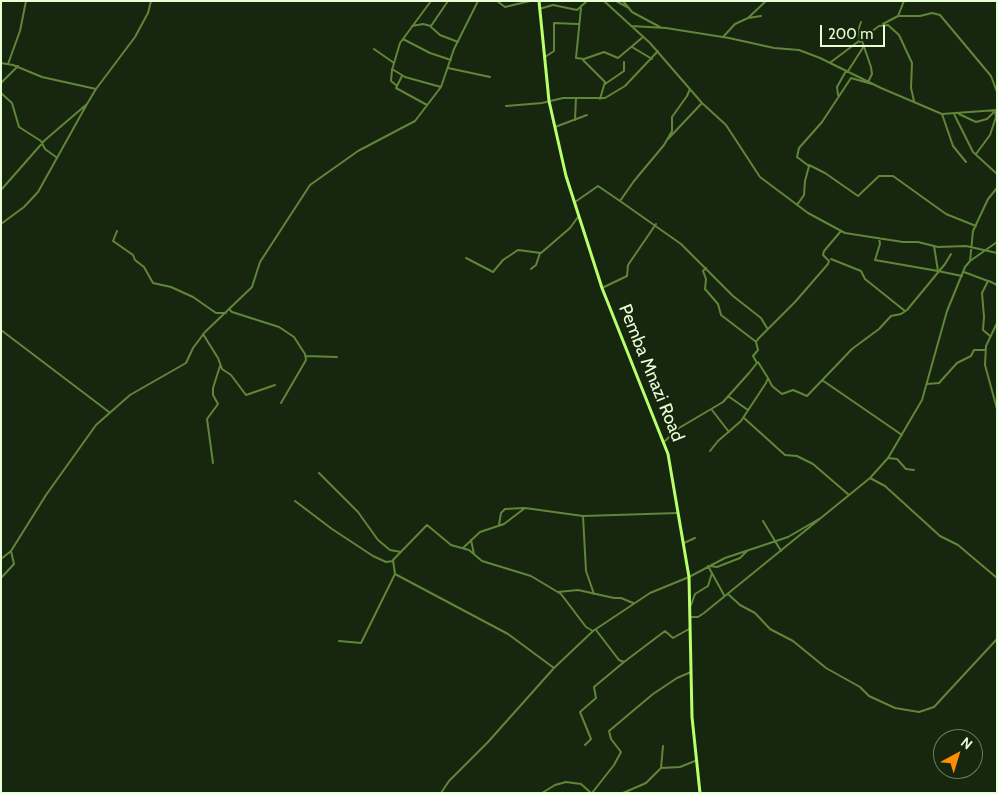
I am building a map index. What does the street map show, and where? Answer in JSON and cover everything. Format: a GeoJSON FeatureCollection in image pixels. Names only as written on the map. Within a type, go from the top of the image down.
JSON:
{"type":"FeatureCollection","features":[{"type":"Feature","properties":{"kind":"main road","name":"Pemba Mnazi Road"},"geometry":{"type":"LineString","coordinates":[[539,1],[549,101],[560,156],[602,288],[665,440],[684,542],[688,577],[695,761],[700,793]]}},
{"type":"Feature","properties":{"kind":"street"},"geometry":{"type":"LineString","coordinates":[[8,64],[20,31],[26,1]]}},
{"type":"Feature","properties":{"kind":"street"},"geometry":{"type":"LineString","coordinates":[[1,224],[24,208],[38,192],[96,89],[135,36],[148,13],[151,1]]}},
{"type":"Feature","properties":{"kind":"street"},"geometry":{"type":"LineString","coordinates":[[427,105],[397,88],[391,81],[392,68],[403,38],[431,1]]}},
{"type":"Feature","properties":{"kind":"street"},"geometry":{"type":"LineString","coordinates":[[431,26],[448,1]]}},
{"type":"Feature","properties":{"kind":"street"},"geometry":{"type":"LineString","coordinates":[[1,559],[11,551],[46,495],[86,438],[109,412],[134,392],[186,363],[193,348],[203,334],[252,287],[260,262],[310,185],[358,150],[413,122],[441,87],[458,42],[478,1]]}},
{"type":"Feature","properties":{"kind":"street"},"geometry":{"type":"LineString","coordinates":[[497,1],[506,6],[530,1]]}},
{"type":"Feature","properties":{"kind":"street"},"geometry":{"type":"LineString","coordinates":[[587,1],[581,8],[575,55],[576,58],[583,60],[605,84]]}},
{"type":"Feature","properties":{"kind":"street"},"geometry":{"type":"LineString","coordinates":[[604,1],[658,51],[702,103],[733,135],[760,177],[797,205],[840,231],[934,246],[971,247],[997,253]]}},
{"type":"Feature","properties":{"kind":"street"},"geometry":{"type":"LineString","coordinates":[[616,1],[661,28]]}},
{"type":"Feature","properties":{"kind":"street"},"geometry":{"type":"LineString","coordinates":[[623,1],[630,9]]}},
{"type":"Feature","properties":{"kind":"street"},"geometry":{"type":"LineString","coordinates":[[748,18],[766,1]]}},
{"type":"Feature","properties":{"kind":"street"},"geometry":{"type":"LineString","coordinates":[[898,16],[904,1]]}},
{"type":"Feature","properties":{"kind":"street"},"geometry":{"type":"LineString","coordinates":[[539,9],[553,5],[576,10],[581,8]]}},
{"type":"Feature","properties":{"kind":"street"},"geometry":{"type":"LineString","coordinates":[[831,62],[882,24],[898,16],[920,16],[932,13],[940,15],[991,76],[997,92]]}},
{"type":"Feature","properties":{"kind":"street"},"geometry":{"type":"LineString","coordinates":[[723,37],[735,24],[748,18],[761,16]]}},
{"type":"Feature","properties":{"kind":"street"},"geometry":{"type":"LineString","coordinates":[[861,22],[859,28],[861,41],[865,46],[872,74],[868,82]]}},
{"type":"Feature","properties":{"kind":"street"},"geometry":{"type":"LineString","coordinates":[[545,58],[554,50],[554,23],[578,24]]}},
{"type":"Feature","properties":{"kind":"street"},"geometry":{"type":"LineString","coordinates":[[412,26],[423,24],[431,26],[440,35],[458,42]]}},
{"type":"Feature","properties":{"kind":"street"},"geometry":{"type":"LineString","coordinates":[[882,24],[888,25],[899,35],[912,63],[911,88],[916,103]]}},
{"type":"Feature","properties":{"kind":"street"},"geometry":{"type":"LineString","coordinates":[[631,26],[661,28],[723,37],[774,48],[798,50],[831,62],[868,82],[942,114],[996,110]]}},
{"type":"Feature","properties":{"kind":"street"},"geometry":{"type":"LineString","coordinates":[[583,60],[604,52],[618,58],[643,37]]}},
{"type":"Feature","properties":{"kind":"street"},"geometry":{"type":"LineString","coordinates":[[403,38],[430,53],[451,60]]}},
{"type":"Feature","properties":{"kind":"street"},"geometry":{"type":"LineString","coordinates":[[838,96],[837,88],[865,46]]}},
{"type":"Feature","properties":{"kind":"street"},"geometry":{"type":"LineString","coordinates":[[632,47],[652,59]]}},
{"type":"Feature","properties":{"kind":"street"},"geometry":{"type":"LineString","coordinates":[[374,49],[394,63]]}},
{"type":"Feature","properties":{"kind":"street"},"geometry":{"type":"LineString","coordinates":[[506,106],[576,98],[600,99],[618,91],[658,51]]}},
{"type":"Feature","properties":{"kind":"street"},"geometry":{"type":"LineString","coordinates":[[600,99],[605,84],[624,71],[624,62]]}},
{"type":"Feature","properties":{"kind":"street"},"geometry":{"type":"LineString","coordinates":[[1,63],[18,66],[42,77],[96,89]]}},
{"type":"Feature","properties":{"kind":"street"},"geometry":{"type":"LineString","coordinates":[[1,83],[18,66]]}},
{"type":"Feature","properties":{"kind":"street"},"geometry":{"type":"LineString","coordinates":[[392,68],[402,76],[441,87]]}},
{"type":"Feature","properties":{"kind":"street"},"geometry":{"type":"LineString","coordinates":[[448,68],[490,77]]}},
{"type":"Feature","properties":{"kind":"street"},"geometry":{"type":"LineString","coordinates":[[396,85],[402,76]]}},
{"type":"Feature","properties":{"kind":"street"},"geometry":{"type":"LineString","coordinates":[[873,84],[851,78],[822,122],[796,153],[797,157],[825,172],[858,196],[879,176],[893,176],[946,214],[976,226]]}},
{"type":"Feature","properties":{"kind":"street"},"geometry":{"type":"LineString","coordinates":[[620,201],[642,170],[657,156],[667,140],[673,129],[672,117],[687,96],[690,87]]}},
{"type":"Feature","properties":{"kind":"street"},"geometry":{"type":"LineString","coordinates":[[1,93],[12,103],[19,127],[42,143],[45,149],[56,157]]}},
{"type":"Feature","properties":{"kind":"street"},"geometry":{"type":"LineString","coordinates":[[575,120],[576,98]]}},
{"type":"Feature","properties":{"kind":"street"},"geometry":{"type":"LineString","coordinates":[[667,140],[702,103]]}},
{"type":"Feature","properties":{"kind":"street"},"geometry":{"type":"LineString","coordinates":[[1,190],[42,143],[87,104]]}},
{"type":"Feature","properties":{"kind":"street"},"geometry":{"type":"LineString","coordinates":[[958,114],[976,122],[987,119],[996,110]]}},
{"type":"Feature","properties":{"kind":"street"},"geometry":{"type":"LineString","coordinates":[[976,154],[990,135],[996,110]]}},
{"type":"Feature","properties":{"kind":"street"},"geometry":{"type":"LineString","coordinates":[[942,114],[953,146],[966,162]]}},
{"type":"Feature","properties":{"kind":"street"},"geometry":{"type":"LineString","coordinates":[[954,114],[976,154],[997,174]]}},
{"type":"Feature","properties":{"kind":"street"},"geometry":{"type":"LineString","coordinates":[[555,127],[587,115]]}},
{"type":"Feature","properties":{"kind":"street"},"geometry":{"type":"LineString","coordinates":[[797,205],[804,196],[804,181],[809,165]]}},
{"type":"Feature","properties":{"kind":"street"},"geometry":{"type":"LineString","coordinates":[[574,202],[598,186],[656,224],[706,268],[733,296],[761,318],[768,328]]}},
{"type":"Feature","properties":{"kind":"street"},"geometry":{"type":"LineString","coordinates":[[689,617],[698,617],[781,551],[870,478],[888,458],[920,405],[947,311],[970,261],[972,235],[986,203],[997,188]]}},
{"type":"Feature","properties":{"kind":"street"},"geometry":{"type":"LineString","coordinates":[[531,269],[536,265],[540,253],[570,228],[575,219],[580,217]]}},
{"type":"Feature","properties":{"kind":"street"},"geometry":{"type":"LineString","coordinates":[[602,288],[627,276],[628,265],[656,224]]}},
{"type":"Feature","properties":{"kind":"street"},"geometry":{"type":"LineString","coordinates":[[117,231],[113,241],[133,255],[135,260],[144,267],[153,283],[171,287],[193,297],[213,311],[226,313]]}},
{"type":"Feature","properties":{"kind":"street"},"geometry":{"type":"LineString","coordinates":[[756,342],[795,302],[828,264],[829,260],[823,255],[824,251],[840,231]]}},
{"type":"Feature","properties":{"kind":"street"},"geometry":{"type":"LineString","coordinates":[[879,238],[880,244],[875,260],[962,276]]}},
{"type":"Feature","properties":{"kind":"street"},"geometry":{"type":"LineString","coordinates":[[970,261],[997,242]]}},
{"type":"Feature","properties":{"kind":"street"},"geometry":{"type":"LineString","coordinates":[[934,246],[938,271]]}},
{"type":"Feature","properties":{"kind":"street"},"geometry":{"type":"LineString","coordinates":[[466,258],[492,272],[503,260],[518,250],[540,253]]}},
{"type":"Feature","properties":{"kind":"street"},"geometry":{"type":"LineString","coordinates":[[706,268],[703,271],[706,279],[705,289],[718,304],[721,315],[756,342],[758,350],[753,356],[779,393],[785,394],[794,390],[805,396],[847,353],[879,329],[891,316],[905,311],[952,254]]}},
{"type":"Feature","properties":{"kind":"street"},"geometry":{"type":"LineString","coordinates":[[831,259],[861,271],[865,278],[905,311]]}},
{"type":"Feature","properties":{"kind":"street"},"geometry":{"type":"LineString","coordinates":[[964,272],[997,285]]}},
{"type":"Feature","properties":{"kind":"street"},"geometry":{"type":"LineString","coordinates":[[987,280],[982,293],[984,316],[982,330],[990,336]]}},
{"type":"Feature","properties":{"kind":"street"},"geometry":{"type":"LineString","coordinates":[[230,309],[232,312],[279,326],[294,337],[306,356]]}},
{"type":"Feature","properties":{"kind":"street"},"geometry":{"type":"LineString","coordinates":[[997,323],[985,350],[985,372],[997,409]]}},
{"type":"Feature","properties":{"kind":"street"},"geometry":{"type":"LineString","coordinates":[[1,330],[109,412]]}},
{"type":"Feature","properties":{"kind":"street"},"geometry":{"type":"LineString","coordinates":[[203,334],[218,358],[220,366],[213,388],[213,395],[218,405],[207,419],[213,463]]}},
{"type":"Feature","properties":{"kind":"street"},"geometry":{"type":"LineString","coordinates":[[927,384],[939,383],[957,363],[971,356],[974,350],[985,350]]}},
{"type":"Feature","properties":{"kind":"street"},"geometry":{"type":"LineString","coordinates":[[306,356],[337,357]]}},
{"type":"Feature","properties":{"kind":"street"},"geometry":{"type":"LineString","coordinates":[[282,403],[306,356]]}},
{"type":"Feature","properties":{"kind":"street"},"geometry":{"type":"LineString","coordinates":[[665,440],[680,428],[712,410],[728,396],[757,363],[756,360]]}},
{"type":"Feature","properties":{"kind":"street"},"geometry":{"type":"LineString","coordinates":[[220,366],[231,375],[247,396],[275,384]]}},
{"type":"Feature","properties":{"kind":"street"},"geometry":{"type":"LineString","coordinates":[[710,451],[718,441],[744,418],[764,388],[768,378]]}},
{"type":"Feature","properties":{"kind":"street"},"geometry":{"type":"LineString","coordinates":[[822,380],[902,435]]}},
{"type":"Feature","properties":{"kind":"street"},"geometry":{"type":"LineString","coordinates":[[728,396],[748,410]]}},
{"type":"Feature","properties":{"kind":"street"},"geometry":{"type":"LineString","coordinates":[[712,410],[730,432]]}},
{"type":"Feature","properties":{"kind":"street"},"geometry":{"type":"LineString","coordinates":[[744,418],[756,431],[786,456],[797,456],[813,464],[849,495]]}},
{"type":"Feature","properties":{"kind":"street"},"geometry":{"type":"LineString","coordinates":[[997,427],[997,434]]}},
{"type":"Feature","properties":{"kind":"street"},"geometry":{"type":"LineString","coordinates":[[888,458],[897,459],[906,469],[914,470]]}},
{"type":"Feature","properties":{"kind":"street"},"geometry":{"type":"LineString","coordinates":[[319,473],[358,512],[378,540],[390,550],[401,552]]}},
{"type":"Feature","properties":{"kind":"street"},"geometry":{"type":"LineString","coordinates":[[870,478],[885,486],[938,534],[958,545],[997,578]]}},
{"type":"Feature","properties":{"kind":"street"},"geometry":{"type":"LineString","coordinates":[[295,501],[372,556],[386,562],[392,561],[427,525],[451,545],[464,548],[486,563],[531,576],[565,596],[586,627],[595,630],[619,660],[624,662]]}},
{"type":"Feature","properties":{"kind":"street"},"geometry":{"type":"LineString","coordinates":[[499,526],[501,513],[505,509],[524,508],[583,516],[678,513]]}},
{"type":"Feature","properties":{"kind":"street"},"geometry":{"type":"LineString","coordinates":[[464,548],[480,532],[499,526],[520,514],[524,508]]}},
{"type":"Feature","properties":{"kind":"street"},"geometry":{"type":"LineString","coordinates":[[583,516],[586,571],[594,594]]}},
{"type":"Feature","properties":{"kind":"street"},"geometry":{"type":"LineString","coordinates":[[441,793],[449,781],[488,742],[554,668],[595,630],[633,603],[708,566],[749,549],[777,541],[819,519]]}},
{"type":"Feature","properties":{"kind":"street"},"geometry":{"type":"LineString","coordinates":[[763,521],[777,541],[781,551]]}},
{"type":"Feature","properties":{"kind":"street"},"geometry":{"type":"LineString","coordinates":[[684,542],[695,538]]}},
{"type":"Feature","properties":{"kind":"street"},"geometry":{"type":"LineString","coordinates":[[471,540],[474,554]]}},
{"type":"Feature","properties":{"kind":"street"},"geometry":{"type":"LineString","coordinates":[[708,566],[716,567],[740,558],[749,549]]}},
{"type":"Feature","properties":{"kind":"street"},"geometry":{"type":"LineString","coordinates":[[1,578],[14,564],[11,551]]}},
{"type":"Feature","properties":{"kind":"street"},"geometry":{"type":"LineString","coordinates":[[339,641],[361,643],[395,574],[392,561]]}},
{"type":"Feature","properties":{"kind":"street"},"geometry":{"type":"LineString","coordinates":[[708,566],[726,594],[740,605],[755,613],[770,629],[794,641],[826,668],[860,687],[869,696],[895,708],[920,712],[934,707],[997,639]]}},
{"type":"Feature","properties":{"kind":"street"},"geometry":{"type":"LineString","coordinates":[[395,574],[508,634],[554,668]]}},
{"type":"Feature","properties":{"kind":"street"},"geometry":{"type":"LineString","coordinates":[[689,606],[694,603],[695,594],[708,586],[712,574]]}},
{"type":"Feature","properties":{"kind":"street"},"geometry":{"type":"LineString","coordinates":[[558,592],[578,590],[621,598],[633,603]]}},
{"type":"Feature","properties":{"kind":"street"},"geometry":{"type":"LineString","coordinates":[[585,745],[590,739],[580,712],[596,698],[594,686],[665,631],[673,638],[689,629]]}},
{"type":"Feature","properties":{"kind":"street"},"geometry":{"type":"LineString","coordinates":[[542,793],[555,785],[566,782],[581,784],[591,793],[614,765],[621,752],[611,739],[610,731],[648,698],[677,678],[691,672]]}},
{"type":"Feature","properties":{"kind":"street"},"geometry":{"type":"LineString","coordinates":[[661,768],[663,746]]}},
{"type":"Feature","properties":{"kind":"street"},"geometry":{"type":"LineString","coordinates":[[623,793],[646,783],[661,768],[680,766],[695,761]]}}]}
